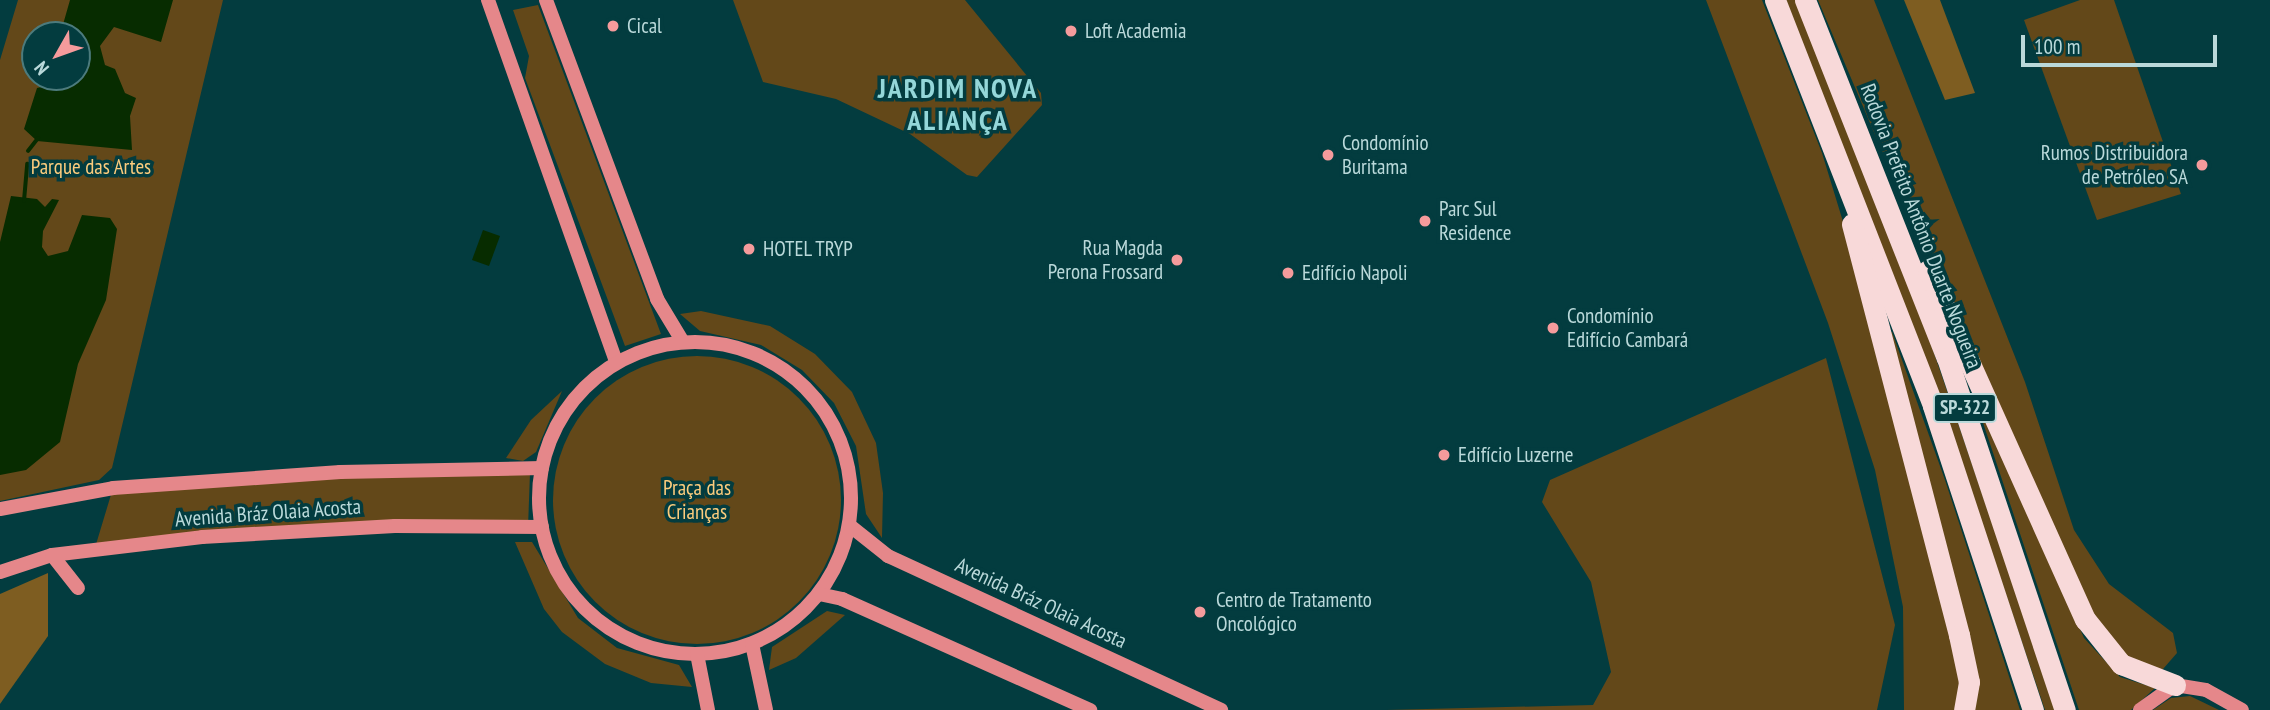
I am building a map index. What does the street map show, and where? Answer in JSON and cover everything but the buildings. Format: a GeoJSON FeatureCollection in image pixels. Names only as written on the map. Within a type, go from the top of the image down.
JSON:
{"type":"FeatureCollection","features":[{"type":"Feature","properties":{"kind":"highway","name":"SP-322"},"geometry":{"type":"LineString","coordinates":[[1775,0],[1823,117],[1933,406],[2034,710]]}},
{"type":"Feature","properties":{"kind":"highway","name":"Rodovia Prefeito Antônio Duarte Nogueira"},"geometry":{"type":"LineString","coordinates":[[1805,0],[1976,439],[2065,710]]}},
{"type":"Feature","properties":{"kind":"highway"},"geometry":{"type":"LineString","coordinates":[[1850,110],[1915,240],[2085,619],[2121,664],[2175,685]]}},
{"type":"Feature","properties":{"kind":"highway"},"geometry":{"type":"LineString","coordinates":[[1823,117],[1959,635],[1969,682],[1964,710]]}},
{"type":"Feature","properties":{"kind":"main road"},"geometry":{"type":"LineString","coordinates":[[488,0],[617,362]]}},
{"type":"Feature","properties":{"kind":"main road"},"geometry":{"type":"LineString","coordinates":[[546,0],[657,299],[683,342]]}},
{"type":"Feature","properties":{"kind":"main road"},"geometry":{"type":"LineString","coordinates":[[683,342],[742,349],[770,361],[822,408],[846,462],[849,525],[836,565],[819,594],[800,615],[752,644],[697,654],[637,643],[586,609],[551,558],[542,527],[542,468],[568,406],[617,362],[683,342]]}},
{"type":"Feature","properties":{"kind":"main road","name":"Avenida Bráz Olaia Acosta"},"geometry":{"type":"LineString","coordinates":[[0,509],[113,488],[340,472],[542,468]]}},
{"type":"Feature","properties":{"kind":"main road","name":"Avenida Bráz Olaia Acosta"},"geometry":{"type":"LineString","coordinates":[[849,525],[888,556],[1221,710]]}},
{"type":"Feature","properties":{"kind":"main road","name":"Avenida Bráz Olaia Acosta"},"geometry":{"type":"LineString","coordinates":[[0,572],[52,555],[293,530],[542,527]]}},
{"type":"Feature","properties":{"kind":"main road"},"geometry":{"type":"LineString","coordinates":[[52,555],[78,588]]}},
{"type":"Feature","properties":{"kind":"main road"},"geometry":{"type":"LineString","coordinates":[[819,594],[842,599],[1090,710]]}},
{"type":"Feature","properties":{"kind":"main road"},"geometry":{"type":"LineString","coordinates":[[752,644],[766,710]]}},
{"type":"Feature","properties":{"kind":"main road"},"geometry":{"type":"LineString","coordinates":[[697,654],[709,710]]}},
{"type":"Feature","properties":{"kind":"main road"},"geometry":{"type":"LineString","coordinates":[[2140,710],[2175,685],[2195,686],[2227,705],[2242,710]]}},
{"type":"Feature","properties":{"kind":"green space","name":"Parque das Artes"},"geometry":{"type":"Polygon","coordinates":[[[18,0],[223,0],[112,468],[99,480],[0,501],[0,60],[18,0]]]}},
{"type":"Feature","properties":{"kind":"green space"},"geometry":{"type":"Polygon","coordinates":[[[733,0],[965,0],[1041,93],[1042,105],[977,177],[967,175],[910,134],[836,99],[763,82],[733,0]]]}},
{"type":"Feature","properties":{"kind":"green space"},"geometry":{"type":"Polygon","coordinates":[[[1706,0],[1762,0],[1822,153],[1871,313],[1962,683],[1956,710],[1904,710],[1903,607],[1875,470],[1828,323],[1706,0]]]}},
{"type":"Feature","properties":{"kind":"green space"},"geometry":{"type":"Polygon","coordinates":[[[1786,0],[1797,0],[1908,277],[2056,710],[2045,710],[1933,379],[1786,0]]]}},
{"type":"Feature","properties":{"kind":"green space"},"geometry":{"type":"Polygon","coordinates":[[[1818,0],[1874,0],[2025,382],[2074,530],[2109,584],[2173,633],[2177,653],[2163,669],[2144,670],[2105,639],[1892,175],[1818,0]]]}},
{"type":"Feature","properties":{"kind":"green space"},"geometry":{"type":"Polygon","coordinates":[[[2080,0],[2114,0],[2181,194],[2097,220],[2024,20],[2080,0]]]}},
{"type":"Feature","properties":{"kind":"green space"},"geometry":{"type":"Polygon","coordinates":[[[538,5],[661,334],[625,346],[525,78],[529,56],[513,10],[538,5]]]}},
{"type":"Feature","properties":{"kind":"green space"},"geometry":{"type":"Polygon","coordinates":[[[701,311],[770,326],[815,354],[852,392],[876,443],[883,493],[882,538],[866,514],[856,446],[834,403],[802,370],[761,345],[700,331],[680,314],[701,311]]]}},
{"type":"Feature","properties":{"kind":"green space"},"geometry":{"type":"Polygon","coordinates":[[[1892,332],[1945,480],[2020,710],[1970,710],[1888,333],[1892,332]]]}},
{"type":"Feature","properties":{"kind":"green space","name":"Praça das Crianças"},"geometry":{"type":"Polygon","coordinates":[[[697,356],[725,359],[752,367],[777,380],[799,398],[817,420],[830,445],[838,472],[841,500],[838,528],[830,555],[817,580],[799,602],[777,620],[752,633],[725,641],[697,644],[669,641],[642,633],[617,620],[595,602],[577,580],[564,555],[556,528],[553,500],[556,472],[564,445],[577,420],[595,398],[617,380],[642,367],[669,359],[697,356]]]}},
{"type":"Feature","properties":{"kind":"green space"},"geometry":{"type":"Polygon","coordinates":[[[1826,358],[1895,625],[1877,710],[1386,710],[1593,705],[1611,672],[1591,582],[1542,502],[1550,480],[1826,358]]]}},
{"type":"Feature","properties":{"kind":"green space"},"geometry":{"type":"Polygon","coordinates":[[[1962,360],[2084,638],[2120,677],[2155,688],[2131,710],[2079,710],[1962,360]]]}},
{"type":"Feature","properties":{"kind":"green space"},"geometry":{"type":"Polygon","coordinates":[[[562,391],[536,452],[523,461],[506,458],[531,420],[562,391]]]}},
{"type":"Feature","properties":{"kind":"green space"},"geometry":{"type":"Polygon","coordinates":[[[430,468],[530,473],[528,528],[293,530],[94,551],[113,488],[430,468]]]}},
{"type":"Feature","properties":{"kind":"green space"},"geometry":{"type":"Polygon","coordinates":[[[515,542],[532,542],[578,618],[617,648],[679,665],[692,687],[651,683],[605,664],[562,632],[544,609],[515,542]]]}},
{"type":"Feature","properties":{"kind":"green space"},"geometry":{"type":"Polygon","coordinates":[[[827,611],[845,615],[796,658],[769,670],[772,647],[827,611]]]}},
{"type":"Feature","properties":{"kind":"green space"},"geometry":{"type":"Polygon","coordinates":[[[2190,696],[2219,710],[2153,710],[2171,698],[2190,696]]]}},
{"type":"Feature","properties":{"kind":"shaded area"},"geometry":{"type":"Polygon","coordinates":[[[70,0],[173,0],[161,42],[114,27],[100,46],[105,65],[115,69],[125,93],[136,98],[130,116],[132,150],[37,141],[24,129],[36,91],[91,91],[91,21],[64,21],[70,0]]]}},
{"type":"Feature","properties":{"kind":"shaded area"},"geometry":{"type":"Polygon","coordinates":[[[1904,0],[1940,0],[1975,93],[1945,100],[1904,0]]]}},
{"type":"Feature","properties":{"kind":"shaded area"},"geometry":{"type":"Polygon","coordinates":[[[11,196],[37,199],[45,207],[52,199],[59,200],[43,231],[42,247],[48,256],[68,251],[82,215],[110,218],[117,229],[106,300],[78,364],[60,442],[26,470],[0,475],[0,242],[11,196]]]}},
{"type":"Feature","properties":{"kind":"shaded area"},"geometry":{"type":"Polygon","coordinates":[[[483,230],[500,236],[489,266],[472,260],[483,230]]]}},
{"type":"Feature","properties":{"kind":"shaded area"},"geometry":{"type":"Polygon","coordinates":[[[48,573],[48,636],[0,704],[0,594],[48,573]]]}},
{"type":"Feature","properties":{"kind":"waterway"},"geometry":{"type":"LineString","coordinates":[[28,151],[38,138]]}},
{"type":"Feature","properties":{"kind":"waterway"},"geometry":{"type":"LineString","coordinates":[[24,201],[27,164]]}},
{"type":"Feature","properties":{"kind":"place","name":"Cical"},"geometry":{"type":"Point","coordinates":[613,26]}},
{"type":"Feature","properties":{"kind":"place","name":"Loft Academia"},"geometry":{"type":"Point","coordinates":[1071,31]}},
{"type":"Feature","properties":{"kind":"place","name":"Condomínio Buritama"},"geometry":{"type":"Point","coordinates":[1328,155]}},
{"type":"Feature","properties":{"kind":"place","name":"Rumos Distribuidora de Petróleo SA"},"geometry":{"type":"Point","coordinates":[2202,165]}},
{"type":"Feature","properties":{"kind":"place","name":"Parc Sul Residence"},"geometry":{"type":"Point","coordinates":[1425,221]}},
{"type":"Feature","properties":{"kind":"place","name":"HOTEL TRYP"},"geometry":{"type":"Point","coordinates":[749,249]}},
{"type":"Feature","properties":{"kind":"place","name":"Rua Magda Perona Frossard"},"geometry":{"type":"Point","coordinates":[1177,260]}},
{"type":"Feature","properties":{"kind":"place","name":"Edifício Napoli"},"geometry":{"type":"Point","coordinates":[1288,273]}},
{"type":"Feature","properties":{"kind":"place","name":"Condomínio Edifício Cambará"},"geometry":{"type":"Point","coordinates":[1553,328]}},
{"type":"Feature","properties":{"kind":"place","name":"Edifício Luzerne"},"geometry":{"type":"Point","coordinates":[1444,455]}},
{"type":"Feature","properties":{"kind":"place","name":"Centro de Tratamento Oncológico"},"geometry":{"type":"Point","coordinates":[1200,612]}},
{"type":"Feature","properties":{"kind":"district","name":"JARDIM NOVA ALIANÇA"},"geometry":{"type":"Point","coordinates":[958,104]}}]}
